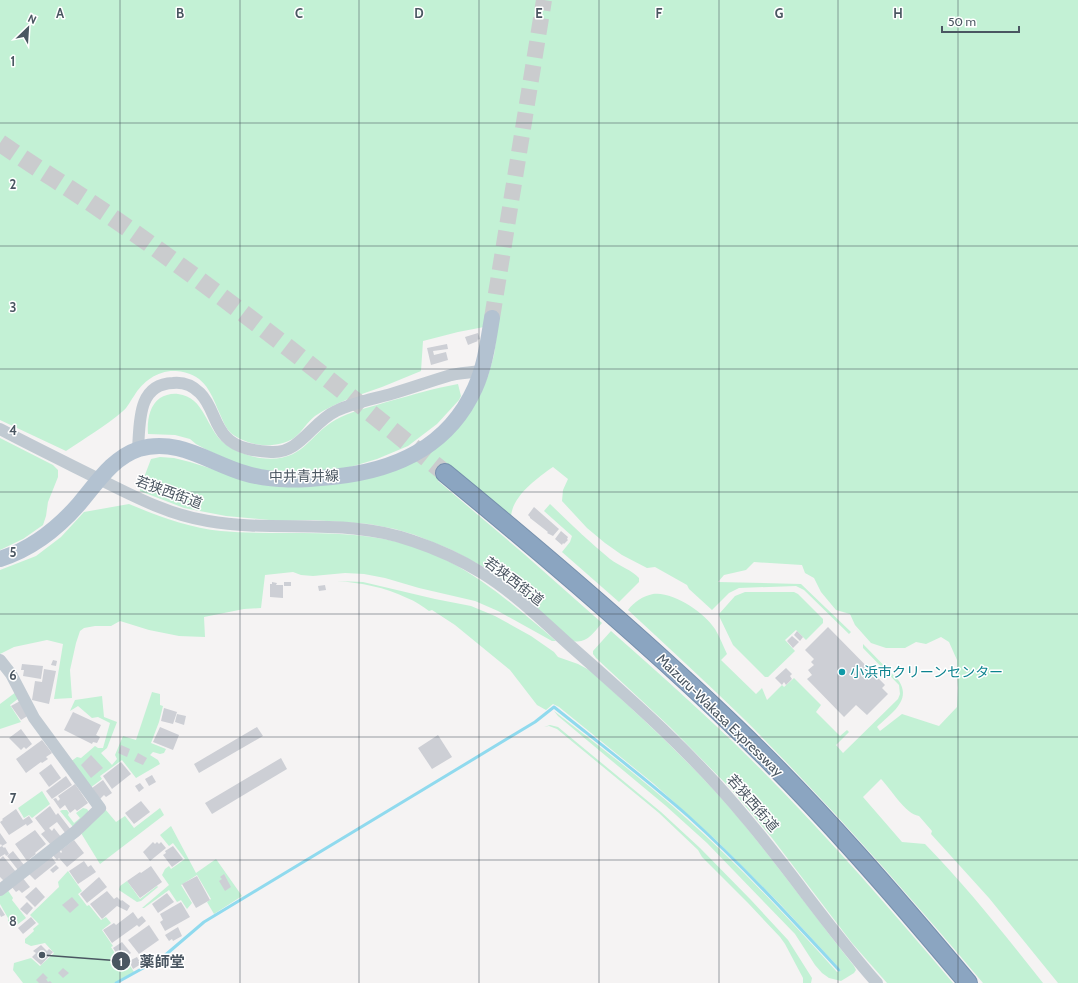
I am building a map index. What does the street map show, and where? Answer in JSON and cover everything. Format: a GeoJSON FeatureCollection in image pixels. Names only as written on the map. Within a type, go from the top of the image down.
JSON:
{"type":"FeatureCollection","features":[{"type":"Feature","properties":{"kind":"highway","name":"Maizuru-Wakasa Expressway"},"geometry":{"type":"LineString","coordinates":[[445,473],[587,592],[680,675],[738,731],[835,830],[881,881],[968,983]]}},
{"type":"Feature","properties":{"kind":"main road","name":"中井青井線"},"geometry":{"type":"LineString","coordinates":[[0,559],[10,556],[36,542],[62,522],[108,468],[123,457],[138,449],[153,446],[167,446],[186,450],[245,473],[266,478],[305,479],[349,476],[399,462],[417,453],[447,430],[468,403],[476,387],[481,371],[492,318]]}},
{"type":"Feature","properties":{"kind":"street"},"geometry":{"type":"LineString","coordinates":[[138,449],[142,408],[146,397],[154,388],[172,382],[190,386],[200,392],[208,403],[220,430],[226,438],[235,444],[260,451],[274,452],[288,449],[300,442],[318,424],[336,411],[452,375],[481,371]]}},
{"type":"Feature","properties":{"kind":"street","name":"若狭西街道"},"geometry":{"type":"LineString","coordinates":[[0,429],[156,506],[195,519],[247,526],[340,527],[369,530],[411,540],[447,554],[484,574],[518,600],[617,687],[669,735],[699,766],[765,840],[843,942],[877,983]]}},
{"type":"Feature","properties":{"kind":"street"},"geometry":{"type":"LineString","coordinates":[[0,660],[11,674],[34,718],[100,808],[76,831],[0,890]]}},
{"type":"Feature","properties":{"kind":"green space"},"geometry":{"type":"Polygon","coordinates":[[[0,0],[1078,0],[1078,983],[1058,983],[989,898],[931,834],[932,831],[919,816],[903,806],[881,779],[863,797],[902,842],[925,844],[941,860],[971,894],[1043,983],[983,983],[896,882],[807,784],[702,678],[628,610],[639,600],[653,594],[670,596],[688,604],[704,616],[715,629],[727,654],[721,660],[756,694],[762,688],[767,700],[782,685],[784,687],[794,678],[821,705],[816,712],[840,736],[847,730],[849,732],[836,745],[843,753],[898,699],[900,694],[899,685],[863,648],[863,644],[899,681],[902,688],[903,695],[898,707],[877,727],[880,731],[902,714],[939,726],[957,707],[957,660],[949,642],[941,637],[926,644],[916,642],[905,648],[886,648],[871,643],[855,625],[850,614],[836,610],[821,592],[814,578],[805,573],[802,565],[754,562],[746,570],[724,575],[718,582],[801,584],[851,632],[849,634],[804,590],[796,586],[739,588],[729,593],[712,610],[689,589],[687,585],[655,567],[647,568],[622,555],[587,528],[562,501],[563,490],[568,479],[553,467],[533,482],[520,496],[512,510],[511,518],[447,470],[438,481],[602,623],[593,634],[582,641],[573,641],[489,570],[452,550],[415,535],[369,524],[313,520],[280,521],[226,516],[184,508],[140,491],[151,459],[160,457],[174,458],[225,473],[390,472],[479,397],[488,376],[494,355],[499,318],[484,327],[423,341],[421,371],[348,399],[323,411],[312,418],[294,438],[287,442],[278,444],[266,445],[244,441],[232,434],[226,426],[209,390],[204,384],[193,375],[176,371],[163,372],[146,381],[123,411],[103,427],[66,451],[0,420],[0,0]]]}},
{"type":"Feature","properties":{"kind":"green space"},"geometry":{"type":"Polygon","coordinates":[[[458,384],[461,396],[459,400],[437,424],[408,446],[377,459],[327,472],[281,473],[245,467],[209,451],[190,439],[175,435],[148,434],[148,419],[151,409],[156,401],[166,395],[178,394],[187,396],[200,407],[218,437],[228,446],[251,456],[275,459],[297,452],[330,423],[341,417],[365,408],[458,384]]]}},
{"type":"Feature","properties":{"kind":"green space"},"geometry":{"type":"Polygon","coordinates":[[[0,438],[53,465],[58,470],[58,477],[48,502],[43,525],[23,539],[0,550],[0,438]]]}},
{"type":"Feature","properties":{"kind":"green space"},"geometry":{"type":"Polygon","coordinates":[[[129,504],[174,521],[221,531],[343,534],[384,539],[410,545],[456,565],[477,578],[497,592],[556,641],[552,641],[498,611],[475,601],[419,588],[385,578],[364,574],[345,573],[313,576],[301,575],[293,572],[265,575],[261,608],[244,609],[204,617],[205,637],[179,636],[149,630],[120,621],[111,626],[84,628],[80,631],[76,643],[70,670],[72,698],[54,699],[63,644],[47,640],[14,647],[0,654],[0,570],[36,556],[61,537],[84,512],[129,504]]]}},
{"type":"Feature","properties":{"kind":"green space"},"geometry":{"type":"Polygon","coordinates":[[[550,504],[602,553],[639,578],[639,582],[619,602],[562,552],[570,542],[572,536],[544,511],[550,504]]]}},
{"type":"Feature","properties":{"kind":"green space"},"geometry":{"type":"Polygon","coordinates":[[[337,581],[363,582],[471,606],[495,616],[531,636],[554,652],[558,657],[578,664],[591,671],[668,743],[741,821],[854,966],[856,970],[854,973],[841,981],[829,978],[822,973],[815,965],[795,934],[707,843],[666,806],[558,716],[554,711],[638,777],[706,836],[745,874],[837,972],[841,970],[780,904],[717,841],[654,784],[559,707],[553,704],[546,710],[537,705],[510,670],[455,625],[432,610],[429,611],[421,605],[399,594],[364,584],[337,581]]]}},
{"type":"Feature","properties":{"kind":"green space"},"geometry":{"type":"Polygon","coordinates":[[[745,592],[794,592],[798,594],[823,619],[823,623],[806,640],[796,630],[785,640],[795,651],[768,677],[765,677],[733,645],[720,618],[719,614],[735,596],[745,592]]]}},
{"type":"Feature","properties":{"kind":"green space"},"geometry":{"type":"Polygon","coordinates":[[[611,631],[715,725],[788,797],[872,889],[953,983],[887,983],[852,943],[772,838],[731,789],[670,727],[596,658],[593,651],[611,631]]]}},
{"type":"Feature","properties":{"kind":"green space"},"geometry":{"type":"Polygon","coordinates":[[[16,692],[19,698],[10,705],[21,722],[0,729],[0,704],[16,692]]]}},
{"type":"Feature","properties":{"kind":"green space"},"geometry":{"type":"Polygon","coordinates":[[[152,692],[160,694],[160,705],[163,706],[151,743],[166,749],[164,753],[160,754],[153,752],[150,755],[158,760],[160,764],[136,778],[122,760],[100,776],[102,779],[90,788],[70,762],[77,757],[81,758],[95,746],[98,748],[103,748],[110,723],[98,717],[92,718],[78,706],[70,711],[75,700],[102,696],[104,717],[117,722],[107,748],[101,753],[112,765],[117,759],[115,755],[123,736],[136,740],[152,692]]]}},
{"type":"Feature","properties":{"kind":"green space"},"geometry":{"type":"Polygon","coordinates":[[[550,725],[558,727],[661,812],[700,848],[788,940],[812,978],[811,983],[803,983],[803,978],[780,937],[702,857],[698,850],[659,813],[557,729],[549,726],[544,727],[550,725]]]}},
{"type":"Feature","properties":{"kind":"green space"},"geometry":{"type":"Polygon","coordinates":[[[42,791],[50,804],[32,818],[29,815],[24,818],[18,808],[42,791]]]}},
{"type":"Feature","properties":{"kind":"green space"},"geometry":{"type":"Polygon","coordinates":[[[83,808],[87,809],[89,812],[73,827],[60,811],[67,810],[69,813],[68,815],[74,823],[80,818],[76,813],[83,808]]]}},
{"type":"Feature","properties":{"kind":"green space"},"geometry":{"type":"Polygon","coordinates":[[[160,808],[164,815],[100,864],[81,833],[105,809],[116,822],[125,816],[134,828],[160,808]]]}},
{"type":"Feature","properties":{"kind":"green space"},"geometry":{"type":"Polygon","coordinates":[[[171,826],[196,873],[216,859],[242,896],[214,914],[207,902],[211,899],[197,875],[181,885],[192,903],[187,909],[181,900],[177,902],[169,890],[142,908],[169,885],[162,875],[165,869],[169,866],[171,869],[185,859],[173,843],[169,846],[160,835],[171,826]]]}},
{"type":"Feature","properties":{"kind":"green space"},"geometry":{"type":"Polygon","coordinates":[[[68,871],[82,891],[78,894],[87,906],[89,905],[101,920],[106,917],[111,923],[102,930],[113,946],[111,947],[121,963],[127,961],[134,972],[114,983],[23,983],[13,970],[14,963],[31,958],[40,966],[54,953],[45,943],[31,946],[25,943],[25,939],[39,924],[30,915],[59,887],[58,882],[68,871]]]}},
{"type":"Feature","properties":{"kind":"green space"},"geometry":{"type":"Polygon","coordinates":[[[127,881],[140,899],[157,886],[158,887],[141,901],[137,902],[119,890],[120,886],[127,881]]]}},
{"type":"Feature","properties":{"kind":"green space"},"geometry":{"type":"Polygon","coordinates":[[[7,889],[13,898],[12,900],[26,918],[13,928],[0,904],[0,895],[7,889]]]}},
{"type":"Feature","properties":{"kind":"building"},"geometry":{"type":"Polygon","coordinates":[[[478,333],[480,339],[468,345],[465,337],[478,333]]]}},
{"type":"Feature","properties":{"kind":"building"},"geometry":{"type":"Polygon","coordinates":[[[447,344],[448,349],[433,351],[434,355],[446,352],[448,360],[431,365],[427,348],[447,344]]]}},
{"type":"Feature","properties":{"kind":"building"},"geometry":{"type":"Polygon","coordinates":[[[534,507],[559,529],[553,536],[547,533],[548,532],[528,515],[534,507]]]}},
{"type":"Feature","properties":{"kind":"building"},"geometry":{"type":"Polygon","coordinates":[[[561,531],[568,537],[568,540],[562,545],[555,539],[561,531]]]}},
{"type":"Feature","properties":{"kind":"building"},"geometry":{"type":"Polygon","coordinates":[[[272,582],[277,583],[276,585],[283,585],[283,598],[270,597],[270,584],[272,584],[272,582]]]}},
{"type":"Feature","properties":{"kind":"building"},"geometry":{"type":"Polygon","coordinates":[[[284,582],[291,582],[291,586],[284,586],[284,582]]]}},
{"type":"Feature","properties":{"kind":"building"},"geometry":{"type":"Polygon","coordinates":[[[325,585],[326,590],[319,591],[318,586],[325,585]]]}},
{"type":"Feature","properties":{"kind":"building","name":"小浜市クリーンセンター"},"geometry":{"type":"Polygon","coordinates":[[[828,627],[885,685],[882,688],[888,694],[867,715],[856,705],[844,717],[807,679],[812,675],[808,670],[814,665],[811,662],[814,659],[805,650],[828,627]]]}},
{"type":"Feature","properties":{"kind":"building"},"geometry":{"type":"Polygon","coordinates":[[[797,631],[803,637],[800,641],[794,635],[797,631]]]}},
{"type":"Feature","properties":{"kind":"building"},"geometry":{"type":"Polygon","coordinates":[[[792,636],[799,642],[793,648],[787,641],[792,636]]]}},
{"type":"Feature","properties":{"kind":"building"},"geometry":{"type":"Polygon","coordinates":[[[53,660],[57,661],[56,666],[51,665],[53,660]]]}},
{"type":"Feature","properties":{"kind":"building"},"geometry":{"type":"Polygon","coordinates":[[[22,664],[43,666],[41,679],[23,676],[24,670],[21,670],[22,664]]]}},
{"type":"Feature","properties":{"kind":"building"},"geometry":{"type":"Polygon","coordinates":[[[786,668],[792,674],[790,676],[792,679],[786,685],[784,682],[782,685],[775,678],[786,668]]]}},
{"type":"Feature","properties":{"kind":"building"},"geometry":{"type":"Polygon","coordinates":[[[44,669],[56,671],[49,704],[32,700],[35,681],[42,682],[44,669]]]}},
{"type":"Feature","properties":{"kind":"building"},"geometry":{"type":"Polygon","coordinates":[[[20,701],[29,715],[21,720],[11,706],[20,701]]]}},
{"type":"Feature","properties":{"kind":"building"},"geometry":{"type":"Polygon","coordinates":[[[164,708],[177,712],[173,724],[161,721],[164,708]]]}},
{"type":"Feature","properties":{"kind":"building"},"geometry":{"type":"Polygon","coordinates":[[[73,712],[101,725],[96,735],[100,737],[97,743],[93,742],[92,744],[64,730],[73,712]]]}},
{"type":"Feature","properties":{"kind":"building"},"geometry":{"type":"Polygon","coordinates":[[[177,714],[186,716],[184,725],[175,722],[177,714]]]}},
{"type":"Feature","properties":{"kind":"building"},"geometry":{"type":"Polygon","coordinates":[[[160,727],[179,735],[173,750],[153,742],[160,727]]]}},
{"type":"Feature","properties":{"kind":"building"},"geometry":{"type":"Polygon","coordinates":[[[257,727],[263,736],[199,773],[194,764],[257,727]]]}},
{"type":"Feature","properties":{"kind":"building"},"geometry":{"type":"Polygon","coordinates":[[[21,729],[32,744],[26,749],[24,747],[21,750],[9,738],[21,729]]]}},
{"type":"Feature","properties":{"kind":"building"},"geometry":{"type":"Polygon","coordinates":[[[438,735],[452,757],[432,769],[418,748],[438,735]]]}},
{"type":"Feature","properties":{"kind":"building"},"geometry":{"type":"Polygon","coordinates":[[[42,740],[52,753],[46,757],[48,759],[42,763],[41,762],[26,773],[16,759],[42,740]]]}},
{"type":"Feature","properties":{"kind":"building"},"geometry":{"type":"Polygon","coordinates":[[[121,745],[130,749],[127,757],[118,753],[121,745]]]}},
{"type":"Feature","properties":{"kind":"building"},"geometry":{"type":"Polygon","coordinates":[[[138,753],[147,758],[143,765],[134,761],[138,753]]]}},
{"type":"Feature","properties":{"kind":"building"},"geometry":{"type":"Polygon","coordinates":[[[91,755],[103,768],[91,778],[81,765],[91,755]]]}},
{"type":"Feature","properties":{"kind":"building"},"geometry":{"type":"Polygon","coordinates":[[[281,758],[287,769],[212,814],[205,803],[281,758]]]}},
{"type":"Feature","properties":{"kind":"building"},"geometry":{"type":"Polygon","coordinates":[[[121,762],[131,774],[112,789],[103,776],[121,762]]]}},
{"type":"Feature","properties":{"kind":"building"},"geometry":{"type":"Polygon","coordinates":[[[51,764],[61,778],[49,787],[39,773],[51,764]]]}},
{"type":"Feature","properties":{"kind":"building"},"geometry":{"type":"Polygon","coordinates":[[[152,775],[156,782],[149,786],[145,779],[152,775]]]}},
{"type":"Feature","properties":{"kind":"building"},"geometry":{"type":"Polygon","coordinates":[[[66,776],[72,785],[52,799],[46,791],[66,776]]]}},
{"type":"Feature","properties":{"kind":"building"},"geometry":{"type":"Polygon","coordinates":[[[103,780],[112,793],[106,797],[104,795],[100,799],[92,788],[103,780]]]}},
{"type":"Feature","properties":{"kind":"building"},"geometry":{"type":"Polygon","coordinates":[[[140,783],[144,788],[139,792],[135,786],[140,783]]]}},
{"type":"Feature","properties":{"kind":"building"},"geometry":{"type":"Polygon","coordinates":[[[75,784],[88,803],[77,811],[75,809],[70,813],[65,805],[60,809],[53,799],[56,798],[58,801],[60,799],[58,796],[75,784]]]}},
{"type":"Feature","properties":{"kind":"building"},"geometry":{"type":"Polygon","coordinates":[[[141,801],[150,812],[134,824],[125,813],[141,801]]]}},
{"type":"Feature","properties":{"kind":"building"},"geometry":{"type":"Polygon","coordinates":[[[50,806],[56,815],[58,813],[71,830],[66,834],[57,822],[49,828],[52,831],[54,828],[61,837],[51,845],[41,834],[45,831],[35,818],[50,806]]]}},
{"type":"Feature","properties":{"kind":"building"},"geometry":{"type":"Polygon","coordinates":[[[16,809],[23,820],[29,816],[33,822],[27,826],[26,824],[9,835],[0,822],[16,809]]]}},
{"type":"Feature","properties":{"kind":"building"},"geometry":{"type":"Polygon","coordinates":[[[35,830],[46,844],[27,861],[15,844],[35,830]]]}},
{"type":"Feature","properties":{"kind":"building"},"geometry":{"type":"Polygon","coordinates":[[[0,833],[7,843],[2,846],[1,844],[0,845],[0,833]]]}},
{"type":"Feature","properties":{"kind":"building"},"geometry":{"type":"Polygon","coordinates":[[[74,840],[84,853],[67,867],[59,858],[57,860],[51,853],[58,849],[61,853],[61,850],[74,840]]]}},
{"type":"Feature","properties":{"kind":"building"},"geometry":{"type":"Polygon","coordinates":[[[153,842],[155,844],[157,842],[159,844],[161,842],[166,848],[150,861],[143,852],[153,842]]]}},
{"type":"Feature","properties":{"kind":"building"},"geometry":{"type":"Polygon","coordinates":[[[2,846],[4,848],[5,847],[9,854],[6,856],[5,854],[0,857],[0,847],[2,846]]]}},
{"type":"Feature","properties":{"kind":"building"},"geometry":{"type":"Polygon","coordinates":[[[173,846],[183,859],[172,867],[163,855],[166,853],[165,851],[173,846]]]}},
{"type":"Feature","properties":{"kind":"building"},"geometry":{"type":"Polygon","coordinates":[[[13,851],[24,865],[18,870],[7,856],[13,851]]]}},
{"type":"Feature","properties":{"kind":"building"},"geometry":{"type":"Polygon","coordinates":[[[3,856],[16,872],[4,881],[0,877],[0,859],[3,856]]]}},
{"type":"Feature","properties":{"kind":"building"},"geometry":{"type":"Polygon","coordinates":[[[51,856],[56,863],[35,880],[29,874],[51,856]]]}},
{"type":"Feature","properties":{"kind":"building"},"geometry":{"type":"Polygon","coordinates":[[[84,861],[88,867],[91,865],[96,872],[78,884],[69,871],[84,861]]]}},
{"type":"Feature","properties":{"kind":"building"},"geometry":{"type":"Polygon","coordinates":[[[56,865],[59,868],[53,873],[50,870],[56,865]]]}},
{"type":"Feature","properties":{"kind":"building"},"geometry":{"type":"Polygon","coordinates":[[[151,866],[162,882],[140,898],[127,881],[151,866]]]}},
{"type":"Feature","properties":{"kind":"building"},"geometry":{"type":"Polygon","coordinates":[[[224,874],[231,887],[225,891],[219,881],[222,879],[220,877],[224,874]]]}},
{"type":"Feature","properties":{"kind":"building"},"geometry":{"type":"Polygon","coordinates":[[[197,876],[210,900],[196,908],[182,884],[197,876]]]}},
{"type":"Feature","properties":{"kind":"building"},"geometry":{"type":"Polygon","coordinates":[[[22,877],[30,887],[22,893],[19,890],[16,892],[11,886],[22,877]]]}},
{"type":"Feature","properties":{"kind":"building"},"geometry":{"type":"Polygon","coordinates":[[[99,877],[107,887],[87,903],[80,894],[99,877]]]}},
{"type":"Feature","properties":{"kind":"building"},"geometry":{"type":"Polygon","coordinates":[[[36,887],[45,897],[35,907],[25,897],[36,887]]]}},
{"type":"Feature","properties":{"kind":"building"},"geometry":{"type":"Polygon","coordinates":[[[107,891],[114,899],[117,897],[130,906],[127,911],[117,906],[102,919],[90,904],[107,891]]]}},
{"type":"Feature","properties":{"kind":"building"},"geometry":{"type":"Polygon","coordinates":[[[167,893],[174,902],[158,913],[152,904],[167,893]]]}},
{"type":"Feature","properties":{"kind":"building"},"geometry":{"type":"Polygon","coordinates":[[[72,897],[79,905],[70,913],[62,905],[72,897]]]}},
{"type":"Feature","properties":{"kind":"building"},"geometry":{"type":"Polygon","coordinates":[[[27,902],[33,908],[27,915],[20,909],[27,902]]]}},
{"type":"Feature","properties":{"kind":"building"},"geometry":{"type":"Polygon","coordinates":[[[181,902],[190,917],[165,931],[160,922],[163,920],[160,914],[181,902]]]}},
{"type":"Feature","properties":{"kind":"building"},"geometry":{"type":"Polygon","coordinates":[[[0,907],[5,915],[1,917],[0,915],[0,907]]]}},
{"type":"Feature","properties":{"kind":"building"},"geometry":{"type":"Polygon","coordinates":[[[133,912],[138,919],[142,916],[146,921],[139,927],[137,925],[112,943],[103,930],[114,923],[116,925],[133,912]]]}},
{"type":"Feature","properties":{"kind":"building"},"geometry":{"type":"Polygon","coordinates":[[[31,917],[36,923],[23,934],[18,928],[31,917]]]}},
{"type":"Feature","properties":{"kind":"building"},"geometry":{"type":"Polygon","coordinates":[[[149,925],[159,940],[139,954],[128,940],[149,925]]]}},
{"type":"Feature","properties":{"kind":"building"},"geometry":{"type":"Polygon","coordinates":[[[178,927],[182,936],[173,941],[172,939],[169,941],[165,935],[178,927]]]}},
{"type":"Feature","properties":{"kind":"building"},"geometry":{"type":"Polygon","coordinates":[[[122,942],[131,953],[121,960],[113,948],[122,942]]]}},
{"type":"Feature","properties":{"kind":"building"},"geometry":{"type":"Polygon","coordinates":[[[41,945],[47,951],[49,949],[53,952],[41,965],[32,957],[36,953],[33,951],[41,945]]]}},
{"type":"Feature","properties":{"kind":"building"},"geometry":{"type":"Polygon","coordinates":[[[137,957],[141,964],[133,969],[129,961],[137,957]]]}},
{"type":"Feature","properties":{"kind":"building"},"geometry":{"type":"Polygon","coordinates":[[[63,968],[69,973],[63,978],[58,973],[63,968]]]}},
{"type":"Feature","properties":{"kind":"building"},"geometry":{"type":"Polygon","coordinates":[[[43,973],[48,978],[46,979],[48,982],[50,981],[52,983],[39,983],[36,980],[43,973]]]}},
{"type":"Feature","properties":{"kind":"waterway"},"geometry":{"type":"LineString","coordinates":[[116,983],[163,957],[204,922],[535,722],[554,707],[639,774],[708,834],[784,911],[839,970]]}},
{"type":"Feature","properties":{"kind":"tunnel"},"geometry":{"type":"LineString","coordinates":[[492,318],[544,0]]}},
{"type":"Feature","properties":{"kind":"tunnel"},"geometry":{"type":"LineString","coordinates":[[0,143],[106,213],[193,275],[236,307],[445,473]]}},
{"type":"Feature","properties":{"kind":"place","name":"小浜市クリーンセンター"},"geometry":{"type":"Point","coordinates":[842,672]}},
{"type":"Feature","properties":{"kind":"place","name":"薬師堂"},"geometry":{"type":"Point","coordinates":[42,955]}}]}
